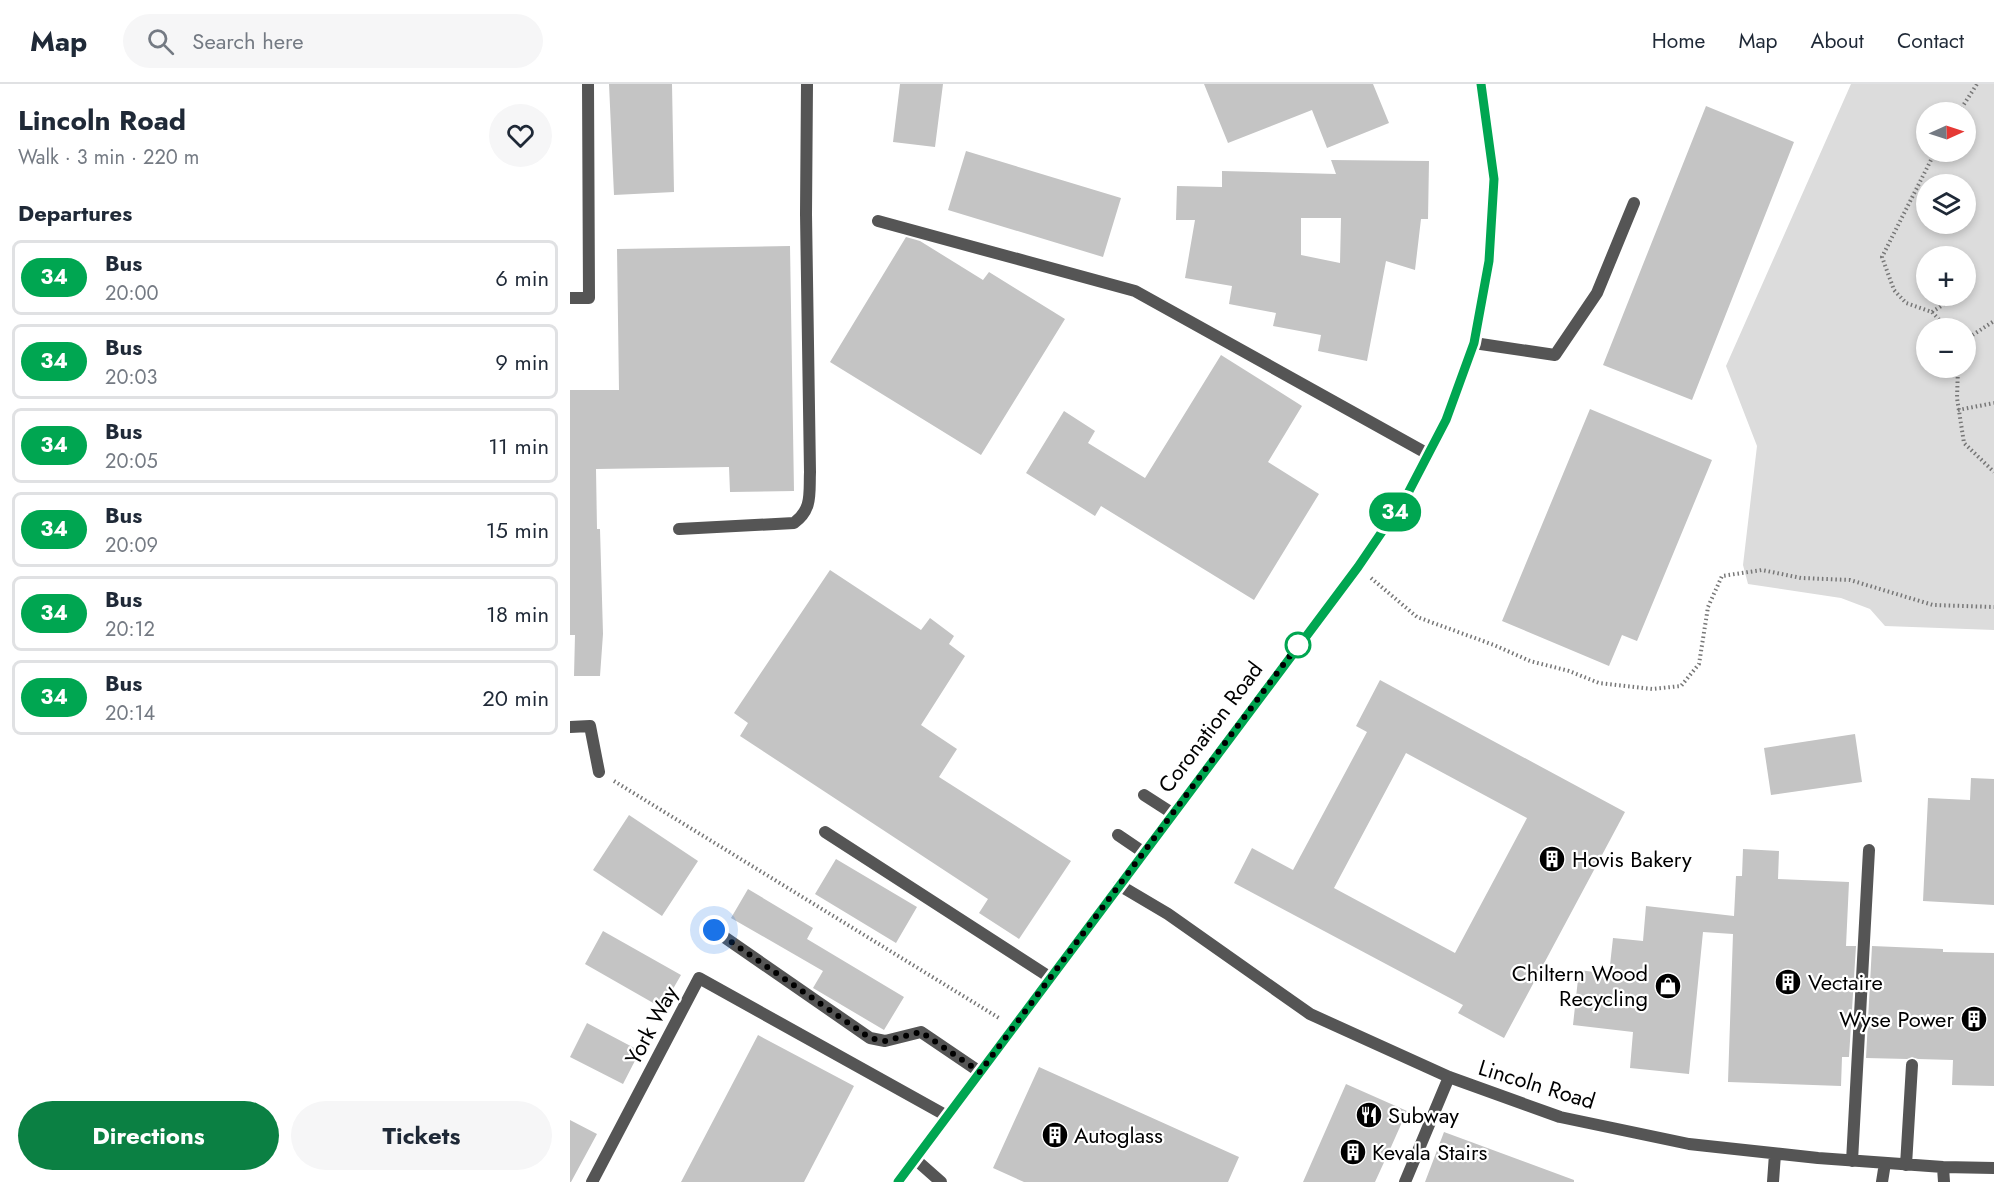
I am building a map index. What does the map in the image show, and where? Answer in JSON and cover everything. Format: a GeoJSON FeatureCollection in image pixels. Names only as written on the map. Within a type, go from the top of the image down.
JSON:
{"type":"FeatureCollection","features":[{"type":"Feature","properties":{"kind":"street"},"geometry":{"type":"LineString","coordinates":[[570,298],[589,298],[588,84]]}},
{"type":"Feature","properties":{"kind":"street"},"geometry":{"type":"LineString","coordinates":[[679,529],[794,523],[805,515],[809,500],[810,472],[806,214],[807,84]]}},
{"type":"Feature","properties":{"kind":"street","name":"Coronation Road"},"geometry":{"type":"LineString","coordinates":[[898,1182],[1358,567],[1407,495],[1446,420],[1474,343],[1489,261],[1494,179],[1481,84]]}},
{"type":"Feature","properties":{"kind":"street"},"geometry":{"type":"LineString","coordinates":[[1474,343],[1555,356],[1597,293],[1634,203]]}},
{"type":"Feature","properties":{"kind":"street"},"geometry":{"type":"LineString","coordinates":[[878,221],[1135,291],[1428,454]]}},
{"type":"Feature","properties":{"kind":"street"},"geometry":{"type":"LineString","coordinates":[[570,727],[590,726],[599,772]]}},
{"type":"Feature","properties":{"kind":"street"},"geometry":{"type":"LineString","coordinates":[[1144,795],[1172,813]]}},
{"type":"Feature","properties":{"kind":"street"},"geometry":{"type":"LineString","coordinates":[[825,832],[1051,978]]}},
{"type":"Feature","properties":{"kind":"street"},"geometry":{"type":"LineString","coordinates":[[1118,835],[1143,852]]}},
{"type":"Feature","properties":{"kind":"street"},"geometry":{"type":"LineString","coordinates":[[1852,1161],[1869,850]]}},
{"type":"Feature","properties":{"kind":"street","name":"Lincoln Road"},"geometry":{"type":"LineString","coordinates":[[1119,885],[1168,914],[1310,1014],[1449,1077],[1560,1117],[1689,1144],[1774,1154],[1906,1165],[1994,1168]]}},
{"type":"Feature","properties":{"kind":"street"},"geometry":{"type":"LineString","coordinates":[[714,930],[870,1038],[885,1041],[921,1032],[980,1072]]}},
{"type":"Feature","properties":{"kind":"street","name":"York Way"},"geometry":{"type":"LineString","coordinates":[[592,1182],[699,978],[947,1116]]}},
{"type":"Feature","properties":{"kind":"street"},"geometry":{"type":"LineString","coordinates":[[1906,1165],[1912,1065]]}},
{"type":"Feature","properties":{"kind":"street"},"geometry":{"type":"LineString","coordinates":[[1405,1182],[1449,1077]]}},
{"type":"Feature","properties":{"kind":"street"},"geometry":{"type":"LineString","coordinates":[[1773,1182],[1774,1154]]}},
{"type":"Feature","properties":{"kind":"street"},"geometry":{"type":"LineString","coordinates":[[915,1159],[941,1182]]}},
{"type":"Feature","properties":{"kind":"street"},"geometry":{"type":"LineString","coordinates":[[1882,1182],[1884,1163]]}},
{"type":"Feature","properties":{"kind":"street"},"geometry":{"type":"LineString","coordinates":[[1943,1167],[1944,1182]]}},
{"type":"Feature","properties":{"kind":"path"},"geometry":{"type":"LineString","coordinates":[[1965,102],[1977,84]]}},
{"type":"Feature","properties":{"kind":"path"},"geometry":{"type":"LineString","coordinates":[[1930,162],[1882,257],[1894,290],[1906,303],[1932,312],[1938,318]]}},
{"type":"Feature","properties":{"kind":"path"},"geometry":{"type":"LineString","coordinates":[[1932,312],[1941,306]]}},
{"type":"Feature","properties":{"kind":"path"},"geometry":{"type":"LineString","coordinates":[[1976,333],[1994,321]]}},
{"type":"Feature","properties":{"kind":"path"},"geometry":{"type":"LineString","coordinates":[[1957,378],[1956,398],[1964,443],[1994,472]]}},
{"type":"Feature","properties":{"kind":"path"},"geometry":{"type":"LineString","coordinates":[[1958,410],[1994,403]]}},
{"type":"Feature","properties":{"kind":"path"},"geometry":{"type":"LineString","coordinates":[[1358,567],[1417,617],[1494,645],[1530,661],[1569,671],[1599,683],[1652,690],[1680,686],[1699,664],[1708,607],[1722,576],[1762,570],[1801,578],[1850,580],[1933,605],[1994,607]]}},
{"type":"Feature","properties":{"kind":"path"},"geometry":{"type":"LineString","coordinates":[[599,772],[1015,1027]]}},
{"type":"Feature","properties":{"kind":"shaded area"},"geometry":{"type":"Polygon","coordinates":[[[1851,84],[1994,84],[1994,630],[1885,626],[1870,609],[1841,598],[1748,584],[1743,565],[1757,446],[1726,366],[1851,84]]]}},
{"type":"Feature","properties":{"kind":"building"},"geometry":{"type":"Polygon","coordinates":[[[609,84],[672,84],[674,192],[614,195],[609,84]]]}},
{"type":"Feature","properties":{"kind":"building"},"geometry":{"type":"Polygon","coordinates":[[[900,84],[943,84],[935,147],[893,142],[900,84]]]}},
{"type":"Feature","properties":{"kind":"building"},"geometry":{"type":"Polygon","coordinates":[[[1204,84],[1373,84],[1389,123],[1327,148],[1312,110],[1228,143],[1204,84]]]}},
{"type":"Feature","properties":{"kind":"building"},"geometry":{"type":"Polygon","coordinates":[[[1706,106],[1794,142],[1692,400],[1603,365],[1706,106]]]}},
{"type":"Feature","properties":{"kind":"building"},"geometry":{"type":"Polygon","coordinates":[[[966,151],[1121,198],[1103,257],[948,210],[966,151]]]}},
{"type":"Feature","properties":{"kind":"building"},"geometry":{"type":"Polygon","coordinates":[[[1331,160],[1429,161],[1428,219],[1421,219],[1415,270],[1386,261],[1367,361],[1318,351],[1321,335],[1273,326],[1276,313],[1229,304],[1232,286],[1185,278],[1195,220],[1176,220],[1177,186],[1222,187],[1222,171],[1336,174],[1331,160]],[[1301,218],[1301,255],[1340,263],[1341,218],[1301,218]]]}},
{"type":"Feature","properties":{"kind":"building"},"geometry":{"type":"Polygon","coordinates":[[[906,237],[920,241],[983,280],[989,272],[1065,319],[981,455],[830,362],[906,237]]]}},
{"type":"Feature","properties":{"kind":"building"},"geometry":{"type":"Polygon","coordinates":[[[790,246],[794,491],[730,492],[729,467],[596,469],[603,634],[600,676],[574,676],[575,635],[570,635],[570,390],[619,390],[617,249],[790,246]]]}},
{"type":"Feature","properties":{"kind":"building"},"geometry":{"type":"Polygon","coordinates":[[[1221,355],[1302,406],[1268,462],[1319,494],[1254,600],[1101,506],[1095,516],[1026,473],[1064,411],[1095,431],[1088,443],[1145,478],[1221,355]]]}},
{"type":"Feature","properties":{"kind":"building"},"geometry":{"type":"Polygon","coordinates":[[[1590,409],[1712,460],[1637,641],[1622,635],[1609,666],[1502,621],[1590,409]]]}},
{"type":"Feature","properties":{"kind":"building"},"geometry":{"type":"Polygon","coordinates":[[[830,570],[921,630],[930,618],[954,636],[949,644],[965,656],[921,725],[957,749],[939,777],[1071,861],[1019,939],[979,913],[988,899],[740,736],[748,723],[734,713],[830,570]]]}},
{"type":"Feature","properties":{"kind":"building","name":"Hovis Bakery"},"geometry":{"type":"Polygon","coordinates":[[[1380,680],[1625,812],[1504,1038],[1458,1013],[1463,1005],[1234,883],[1252,848],[1293,870],[1367,732],[1356,726],[1380,680]],[[1406,753],[1334,888],[1455,953],[1527,818],[1406,753]]]}},
{"type":"Feature","properties":{"kind":"building"},"geometry":{"type":"Polygon","coordinates":[[[1855,734],[1862,782],[1771,795],[1764,748],[1855,734]]]}},
{"type":"Feature","properties":{"kind":"building"},"geometry":{"type":"Polygon","coordinates":[[[1971,778],[1994,779],[1994,905],[1923,901],[1928,798],[1970,800],[1971,778]]]}},
{"type":"Feature","properties":{"kind":"building"},"geometry":{"type":"Polygon","coordinates":[[[629,815],[698,861],[662,916],[593,870],[629,815]]]}},
{"type":"Feature","properties":{"kind":"building","name":"Vectaire"},"geometry":{"type":"Polygon","coordinates":[[[1743,849],[1779,851],[1778,879],[1849,882],[1846,946],[1856,946],[1849,1057],[1842,1057],[1841,1086],[1728,1082],[1733,934],[1703,932],[1689,1074],[1630,1068],[1633,1032],[1573,1025],[1579,970],[1609,974],[1613,938],[1643,941],[1646,906],[1734,916],[1736,876],[1742,876],[1743,849]]]}},
{"type":"Feature","properties":{"kind":"building"},"geometry":{"type":"Polygon","coordinates":[[[836,859],[917,907],[896,943],[815,894],[836,859]]]}},
{"type":"Feature","properties":{"kind":"building"},"geometry":{"type":"Polygon","coordinates":[[[748,889],[813,928],[807,939],[904,997],[884,1030],[813,988],[823,971],[731,918],[748,889]]]}},
{"type":"Feature","properties":{"kind":"building"},"geometry":{"type":"Polygon","coordinates":[[[603,931],[681,975],[662,1008],[585,964],[603,931]]]}},
{"type":"Feature","properties":{"kind":"building"},"geometry":{"type":"Polygon","coordinates":[[[1872,946],[1943,949],[1943,952],[1994,953],[1994,1086],[1952,1085],[1953,1060],[1912,1057],[1907,1059],[1866,1058],[1872,946]]]}},
{"type":"Feature","properties":{"kind":"building"},"geometry":{"type":"Polygon","coordinates":[[[587,1023],[640,1051],[623,1084],[570,1057],[587,1023]]]}},
{"type":"Feature","properties":{"kind":"building"},"geometry":{"type":"Polygon","coordinates":[[[758,1035],[854,1086],[804,1182],[681,1182],[758,1035]]]}},
{"type":"Feature","properties":{"kind":"building"},"geometry":{"type":"Polygon","coordinates":[[[1039,1067],[1239,1157],[1228,1182],[1024,1182],[993,1168],[1039,1067]]]}},
{"type":"Feature","properties":{"kind":"building"},"geometry":{"type":"Polygon","coordinates":[[[1346,1084],[1407,1111],[1375,1182],[1303,1182],[1346,1084]]]}},
{"type":"Feature","properties":{"kind":"building"},"geometry":{"type":"Polygon","coordinates":[[[570,1120],[597,1134],[571,1182],[570,1182],[570,1120]]]}},
{"type":"Feature","properties":{"kind":"building"},"geometry":{"type":"Polygon","coordinates":[[[1444,1132],[1574,1180],[1574,1182],[1425,1182],[1444,1132]]]}},
{"type":"Feature","properties":{"kind":"bus line","name":"34"},"geometry":{"type":"LineString","coordinates":[[898,1182],[1358,567],[1407,495],[1446,420],[1474,343],[1489,261],[1494,179],[1481,84]]}},
{"type":"Feature","properties":{"kind":"place","name":"Hovis Bakery"},"geometry":{"type":"Point","coordinates":[1552,859]}},
{"type":"Feature","properties":{"kind":"place","name":"Vectaire"},"geometry":{"type":"Point","coordinates":[1788,982]}},
{"type":"Feature","properties":{"kind":"place","name":"Chiltern Wood Recycling"},"geometry":{"type":"Point","coordinates":[1668,986]}},
{"type":"Feature","properties":{"kind":"place","name":"Wyse Power"},"geometry":{"type":"Point","coordinates":[1974,1019]}},
{"type":"Feature","properties":{"kind":"place","name":"Subway"},"geometry":{"type":"Point","coordinates":[1369,1115]}},
{"type":"Feature","properties":{"kind":"place","name":"Autoglass"},"geometry":{"type":"Point","coordinates":[1055,1135]}},
{"type":"Feature","properties":{"kind":"place","name":"Kevala Stairs"},"geometry":{"type":"Point","coordinates":[1353,1152]}},
{"type":"Feature","properties":{"kind":"route"},"geometry":{"type":"LineString","coordinates":[[714,930],[870,1038],[885,1041],[921,1032],[980,1072],[1298,645]]}}]}
